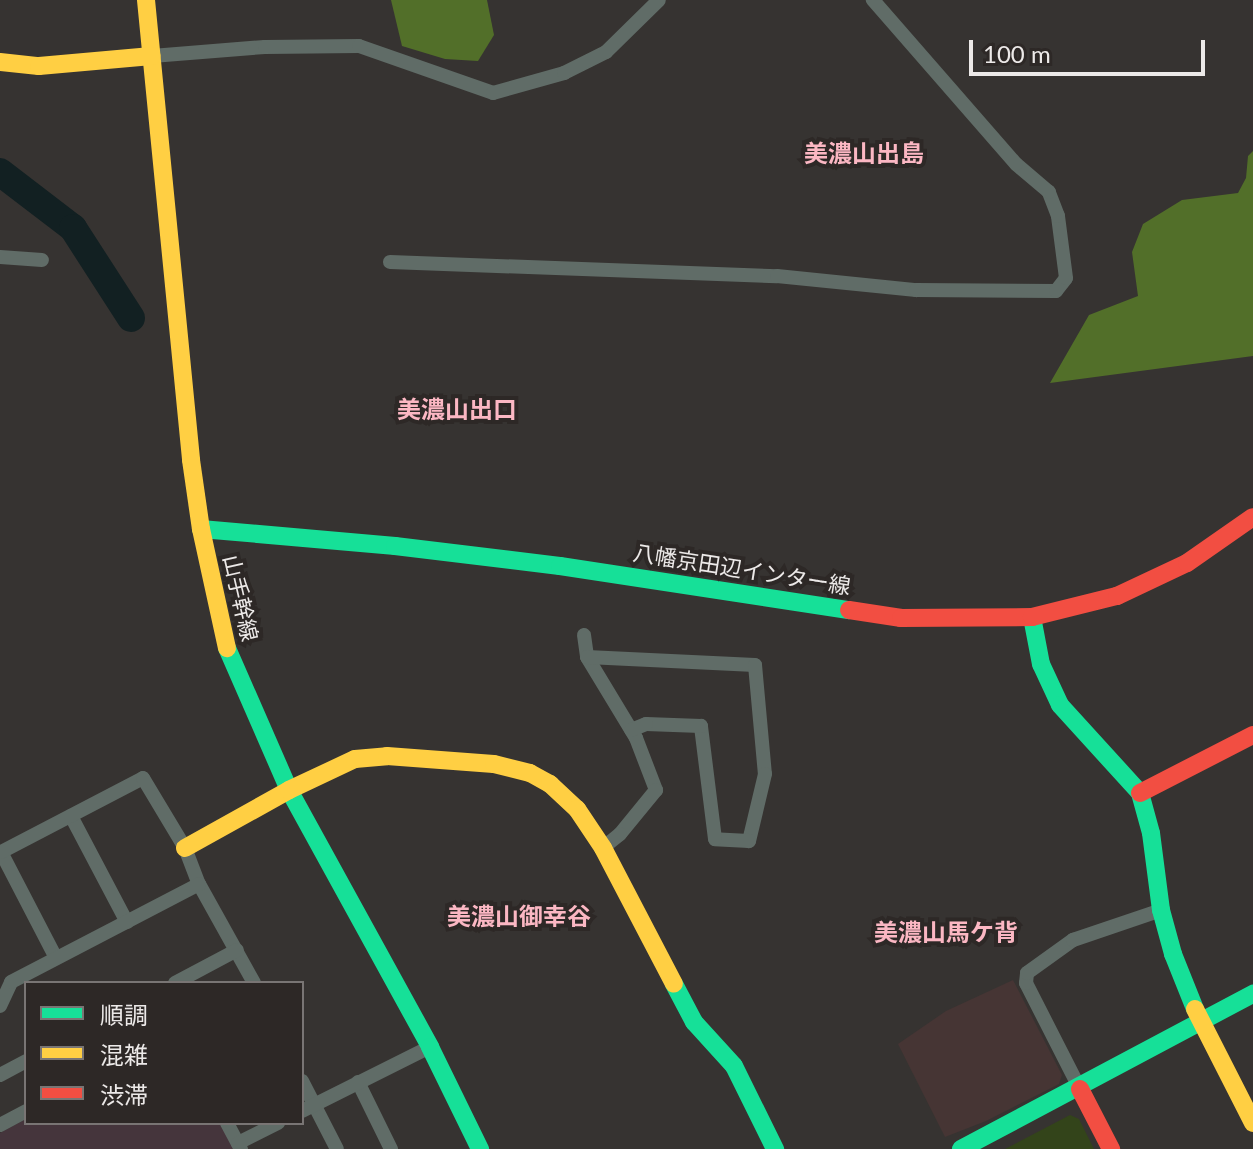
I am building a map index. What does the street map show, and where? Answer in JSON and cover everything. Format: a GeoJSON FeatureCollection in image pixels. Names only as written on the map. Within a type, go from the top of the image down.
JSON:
{"type":"FeatureCollection","features":[{"type":"Feature","properties":{"kind":"street","name":"山手幹線"},"geometry":{"type":"LineString","coordinates":[[146,0],[191,460],[201,529],[228,652],[289,790],[430,1047],[480,1149]]}},
{"type":"Feature","properties":{"kind":"street"},"geometry":{"type":"LineString","coordinates":[[0,62],[39,66],[265,47],[359,46],[493,93],[564,73],[606,52],[659,0]]}},
{"type":"Feature","properties":{"kind":"street"},"geometry":{"type":"LineString","coordinates":[[390,262],[522,270],[777,276],[916,290],[1056,291],[1066,278],[1058,216],[1049,192],[1016,164],[873,0]]}},
{"type":"Feature","properties":{"kind":"street"},"geometry":{"type":"LineString","coordinates":[[0,257],[42,260]]}},
{"type":"Feature","properties":{"kind":"street","name":"八幡京田辺インター線"},"geometry":{"type":"LineString","coordinates":[[201,529],[395,546],[530,562],[901,618],[998,620],[1032,617],[1117,596],[1197,557],[1253,517]]}},
{"type":"Feature","properties":{"kind":"street"},"geometry":{"type":"LineString","coordinates":[[1032,617],[1041,664],[1060,705],[1140,793],[1151,833],[1161,910],[1173,954],[1200,1020],[1253,1123]]}},
{"type":"Feature","properties":{"kind":"street"},"geometry":{"type":"LineString","coordinates":[[584,635],[587,657],[631,730],[656,790],[620,834],[603,848]]}},
{"type":"Feature","properties":{"kind":"street"},"geometry":{"type":"LineString","coordinates":[[587,657],[755,665],[765,774],[749,841],[715,839],[701,726],[646,724],[631,730]]}},
{"type":"Feature","properties":{"kind":"street"},"geometry":{"type":"LineString","coordinates":[[1140,793],[1253,735]]}},
{"type":"Feature","properties":{"kind":"street"},"geometry":{"type":"LineString","coordinates":[[185,848],[289,790],[355,759],[387,756],[494,764],[530,773],[550,784],[577,809],[603,848],[694,1022],[734,1066],[775,1149]]}},
{"type":"Feature","properties":{"kind":"street"},"geometry":{"type":"LineString","coordinates":[[56,958],[1,852],[143,778],[185,848],[199,884],[253,981]]}},
{"type":"Feature","properties":{"kind":"street"},"geometry":{"type":"LineString","coordinates":[[71,816],[127,922]]}},
{"type":"Feature","properties":{"kind":"street"},"geometry":{"type":"LineString","coordinates":[[0,1006],[11,982],[199,884]]}},
{"type":"Feature","properties":{"kind":"street"},"geometry":{"type":"LineString","coordinates":[[1111,1149],[1026,983],[1027,973],[1073,940],[1161,910]]}},
{"type":"Feature","properties":{"kind":"street"},"geometry":{"type":"LineString","coordinates":[[179,981],[237,950]]}},
{"type":"Feature","properties":{"kind":"street"},"geometry":{"type":"LineString","coordinates":[[961,1149],[1080,1089],[1200,1020],[1253,994]]}},
{"type":"Feature","properties":{"kind":"street"},"geometry":{"type":"LineString","coordinates":[[337,1149],[308,1108],[430,1047]]}},
{"type":"Feature","properties":{"kind":"street"},"geometry":{"type":"LineString","coordinates":[[0,1075],[24,1062]]}},
{"type":"Feature","properties":{"kind":"street"},"geometry":{"type":"LineString","coordinates":[[358,1082],[391,1149]]}},
{"type":"Feature","properties":{"kind":"street"},"geometry":{"type":"LineString","coordinates":[[0,1125],[24,1112]]}},
{"type":"Feature","properties":{"kind":"street"},"geometry":{"type":"LineString","coordinates":[[228,1125],[239,1146],[275,1125]]}},
{"type":"Feature","properties":{"kind":"shaded area"},"geometry":{"type":"Polygon","coordinates":[[[1013,980],[1062,1075],[1059,1084],[986,1121],[945,1137],[898,1044],[946,1011],[1013,980]]]}},
{"type":"Feature","properties":{"kind":"shaded area"},"geometry":{"type":"Polygon","coordinates":[[[24,1120],[24,1125],[222,1125],[235,1149],[0,1149],[0,1133],[24,1120]]]}},
{"type":"Feature","properties":{"kind":"green space"},"geometry":{"type":"Polygon","coordinates":[[[391,0],[487,0],[494,35],[478,61],[445,59],[402,46],[391,0]]]}},
{"type":"Feature","properties":{"kind":"green space"},"geometry":{"type":"Polygon","coordinates":[[[1253,151],[1253,356],[1050,383],[1089,315],[1138,296],[1132,252],[1143,224],[1182,200],[1238,193],[1246,178],[1248,156],[1253,151]]]}},
{"type":"Feature","properties":{"kind":"green space"},"geometry":{"type":"Polygon","coordinates":[[[1070,1115],[1079,1119],[1094,1149],[1005,1149],[1070,1115]]]}},
{"type":"Feature","properties":{"kind":"waterway"},"geometry":{"type":"LineString","coordinates":[[0,172],[73,228],[131,318]]}},
{"type":"Feature","properties":{"kind":"traffic: fast"},"geometry":{"type":"LineString","coordinates":[[201,529],[395,546],[560,566],[849,610]]}},
{"type":"Feature","properties":{"kind":"traffic: fast"},"geometry":{"type":"LineString","coordinates":[[1032,617],[1041,664],[1060,705],[1140,793],[1151,833],[1161,910],[1173,954],[1195,1009]]}},
{"type":"Feature","properties":{"kind":"traffic: fast"},"geometry":{"type":"LineString","coordinates":[[227,648],[289,790],[430,1047],[480,1149]]}},
{"type":"Feature","properties":{"kind":"traffic: fast"},"geometry":{"type":"LineString","coordinates":[[674,984],[694,1022],[734,1066],[775,1149]]}},
{"type":"Feature","properties":{"kind":"traffic: fast"},"geometry":{"type":"LineString","coordinates":[[961,1149],[1253,994]]}},
{"type":"Feature","properties":{"kind":"traffic: slow"},"geometry":{"type":"LineString","coordinates":[[146,0],[191,460],[201,529],[227,648]]}},
{"type":"Feature","properties":{"kind":"traffic: slow"},"geometry":{"type":"LineString","coordinates":[[0,62],[39,66],[152,56]]}},
{"type":"Feature","properties":{"kind":"traffic: slow"},"geometry":{"type":"LineString","coordinates":[[185,848],[289,790],[355,759],[387,756],[494,764],[530,773],[550,784],[577,809],[603,848],[674,984]]}},
{"type":"Feature","properties":{"kind":"traffic: slow"},"geometry":{"type":"LineString","coordinates":[[1195,1009],[1253,1123]]}},
{"type":"Feature","properties":{"kind":"traffic: jam"},"geometry":{"type":"LineString","coordinates":[[849,610],[901,618],[1032,617],[1117,596],[1187,563],[1253,517]]}},
{"type":"Feature","properties":{"kind":"traffic: jam"},"geometry":{"type":"LineString","coordinates":[[1140,793],[1253,735]]}},
{"type":"Feature","properties":{"kind":"traffic: jam"},"geometry":{"type":"LineString","coordinates":[[1080,1089],[1111,1149]]}},
{"type":"Feature","properties":{"kind":"district","name":"美濃山出島"},"geometry":{"type":"Point","coordinates":[864,153]}},
{"type":"Feature","properties":{"kind":"district","name":"美濃山出口"},"geometry":{"type":"Point","coordinates":[457,409]}},
{"type":"Feature","properties":{"kind":"district","name":"美濃山御幸谷"},"geometry":{"type":"Point","coordinates":[519,916]}},
{"type":"Feature","properties":{"kind":"district","name":"美濃山馬ケ背"},"geometry":{"type":"Point","coordinates":[946,932]}}]}
